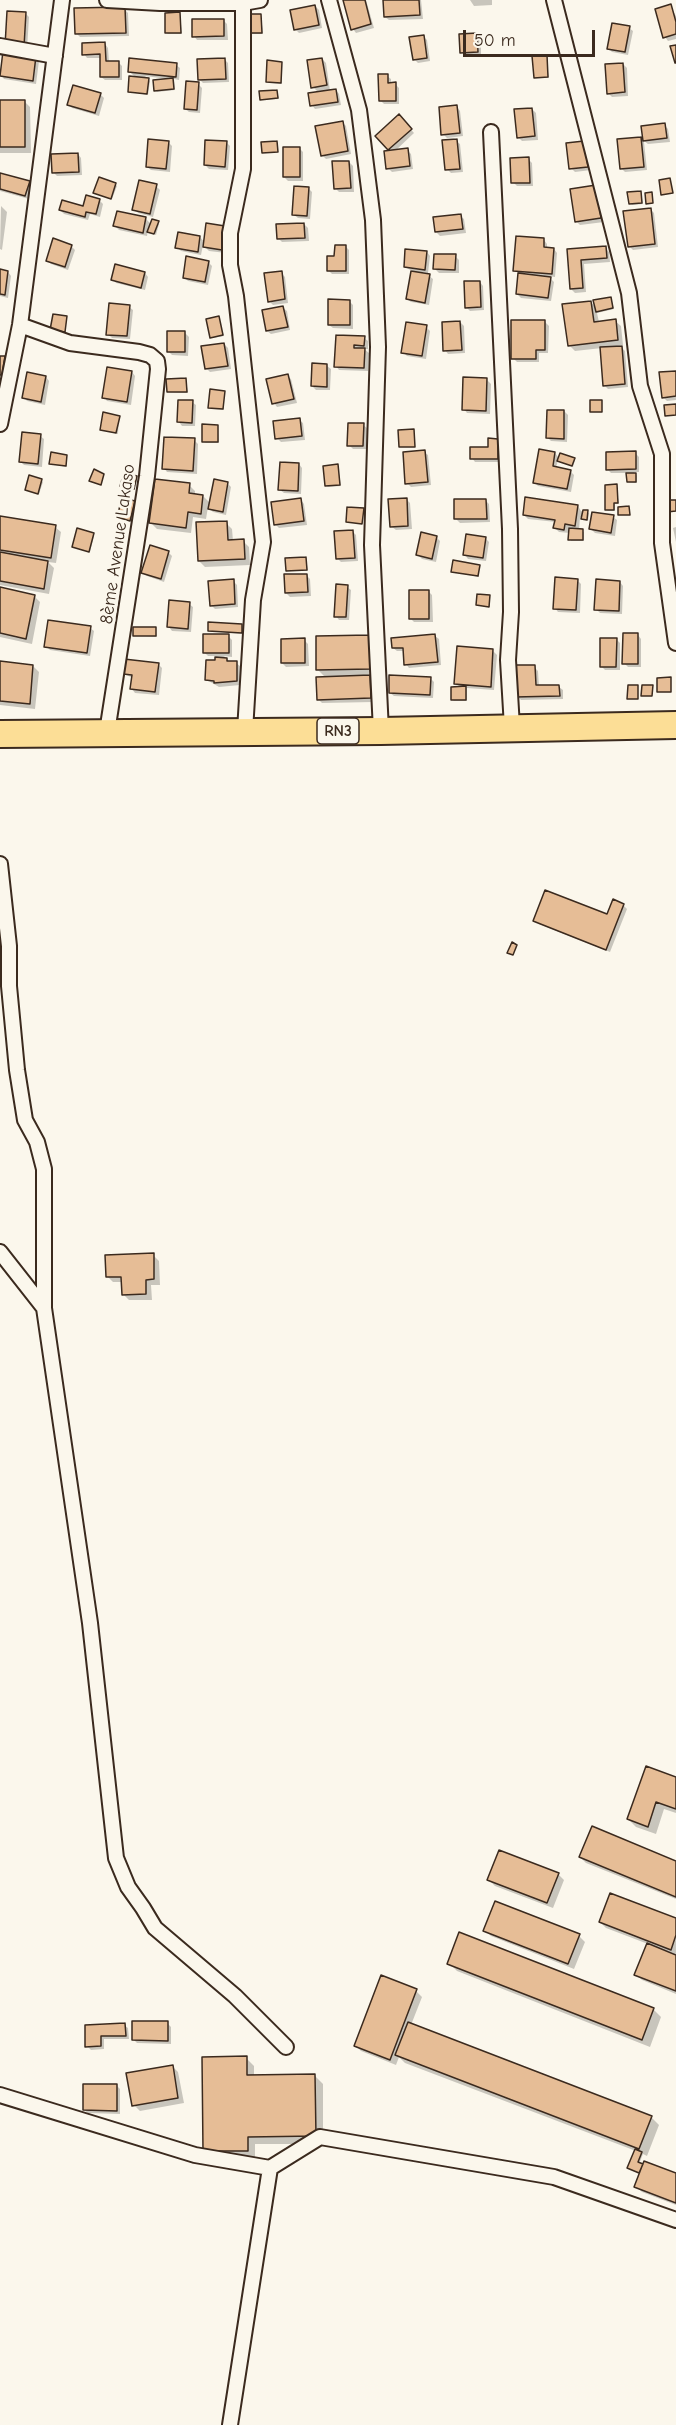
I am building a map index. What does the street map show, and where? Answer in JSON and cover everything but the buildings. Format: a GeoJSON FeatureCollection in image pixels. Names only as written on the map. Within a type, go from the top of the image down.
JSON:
{"type":"FeatureCollection","features":[{"type":"Feature","properties":{"kind":"highway","name":"RN3"},"geometry":{"type":"LineString","coordinates":[[0,734],[381,731],[676,725]]}},
{"type":"Feature","properties":{"kind":"street"},"geometry":{"type":"LineString","coordinates":[[0,423],[20,325],[62,0]]}},
{"type":"Feature","properties":{"kind":"street"},"geometry":{"type":"LineString","coordinates":[[107,0],[160,3],[243,3],[260,0]]}},
{"type":"Feature","properties":{"kind":"street"},"geometry":{"type":"LineString","coordinates":[[329,0],[359,110],[374,220],[378,347],[372,545],[381,731]]}},
{"type":"Feature","properties":{"kind":"street"},"geometry":{"type":"LineString","coordinates":[[554,0],[630,293],[640,386],[662,454],[662,543],[676,643]]}},
{"type":"Feature","properties":{"kind":"street"},"geometry":{"type":"LineString","coordinates":[[243,3],[243,169],[230,233],[230,265],[236,296],[263,542],[253,600],[245,731]]}},
{"type":"Feature","properties":{"kind":"street"},"geometry":{"type":"LineString","coordinates":[[0,46],[55,56]]}},
{"type":"Feature","properties":{"kind":"street"},"geometry":{"type":"LineString","coordinates":[[491,132],[510,529],[511,612],[508,660],[512,727]]}},
{"type":"Feature","properties":{"kind":"street","name":"8ème Avenue Lakaso"},"geometry":{"type":"LineString","coordinates":[[20,325],[70,343],[139,352],[150,355],[157,361],[147,476],[107,732]]}},
{"type":"Feature","properties":{"kind":"street"},"geometry":{"type":"LineString","coordinates":[[0,864],[9,946],[9,986],[17,1070],[26,1120],[37,1142],[44,1169],[44,1308],[88,1612],[116,1858],[128,1887],[155,1928],[235,1996],[285,2048]]}},
{"type":"Feature","properties":{"kind":"street"},"geometry":{"type":"LineString","coordinates":[[0,1252],[44,1308]]}},
{"type":"Feature","properties":{"kind":"street"},"geometry":{"type":"LineString","coordinates":[[0,2095],[195,2154],[270,2168],[320,2137],[554,2178],[676,2220]]}},
{"type":"Feature","properties":{"kind":"street"},"geometry":{"type":"LineString","coordinates":[[230,2425],[270,2168]]}}]}
